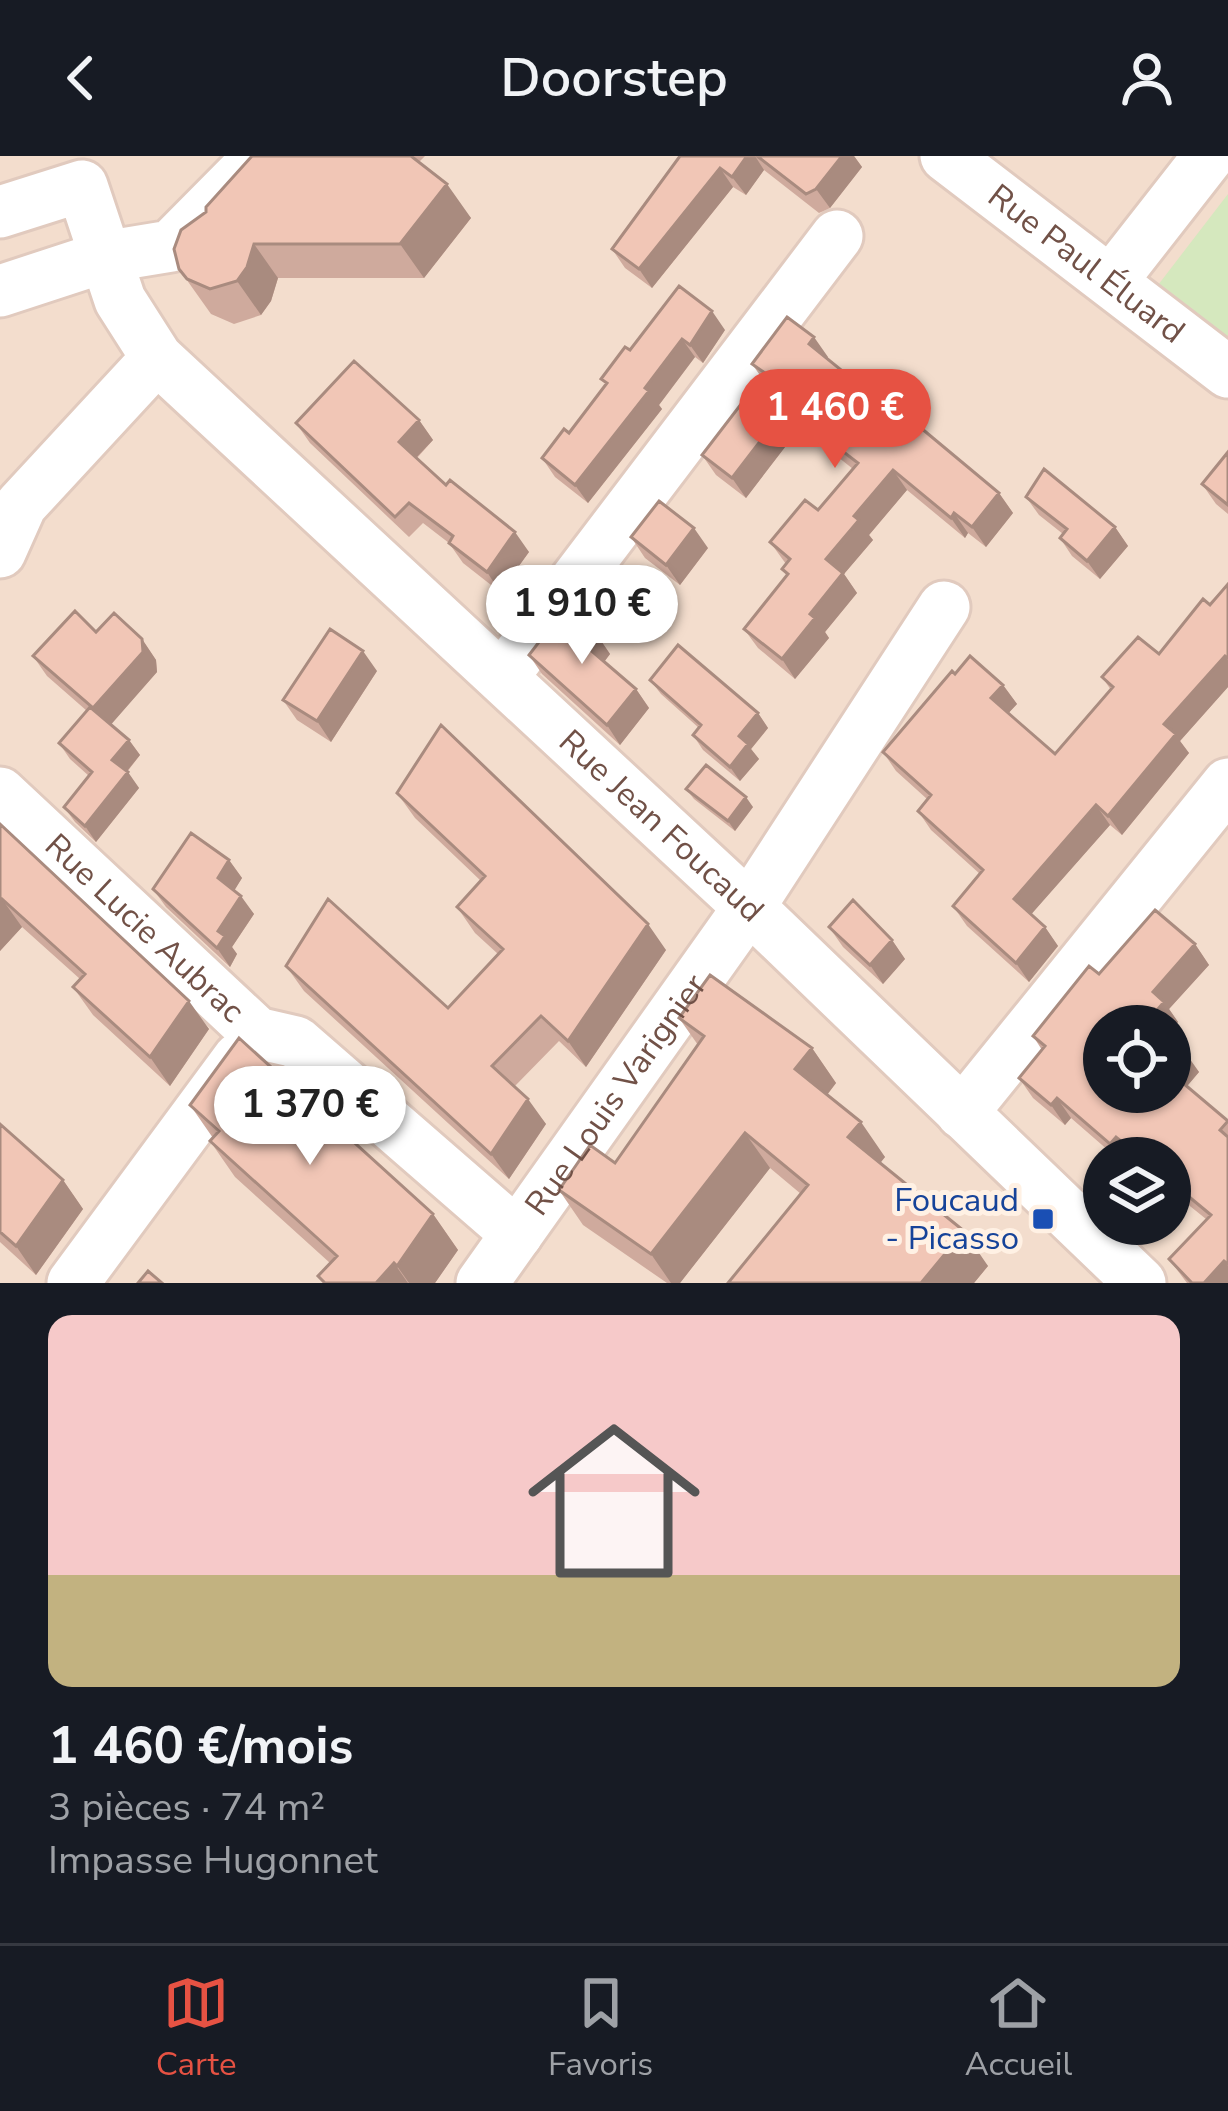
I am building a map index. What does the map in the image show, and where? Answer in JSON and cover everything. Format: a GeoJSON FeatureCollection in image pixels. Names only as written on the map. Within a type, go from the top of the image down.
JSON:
{"type":"FeatureCollection","features":[{"type":"Feature","properties":{"kind":"street"},"geometry":{"type":"LineString","coordinates":[[0,290],[104,257],[171,246],[260,156]]}},
{"type":"Feature","properties":{"kind":"street","name":"Rue Paul Éluard"},"geometry":{"type":"LineString","coordinates":[[946,156],[1228,372]]}},
{"type":"Feature","properties":{"kind":"street"},"geometry":{"type":"LineString","coordinates":[[1112,280],[1209,156]]}},
{"type":"Feature","properties":{"kind":"street","name":"Rue Jean Foucaud"},"geometry":{"type":"LineString","coordinates":[[0,212],[82,186],[119,300],[157,358],[749,907],[1140,1283]]}},
{"type":"Feature","properties":{"kind":"street"},"geometry":{"type":"LineString","coordinates":[[503,676],[836,236]]}},
{"type":"Feature","properties":{"kind":"street"},"geometry":{"type":"LineString","coordinates":[[0,552],[21,505],[157,358]]}},
{"type":"Feature","properties":{"kind":"street","name":"Rue Louis Varignier"},"geometry":{"type":"LineString","coordinates":[[482,1283],[749,907],[944,607]]}},
{"type":"Feature","properties":{"kind":"street"},"geometry":{"type":"LineString","coordinates":[[962,1113],[1228,784]]}},
{"type":"Feature","properties":{"kind":"street","name":"Rue Lucie Aubrac"},"geometry":{"type":"LineString","coordinates":[[0,793],[256,1033],[296,1042],[517,1234]]}},
{"type":"Feature","properties":{"kind":"street"},"geometry":{"type":"LineString","coordinates":[[73,1283],[256,1033]]}},
{"type":"Feature","properties":{"kind":"shaded area"},"geometry":{"type":"Polygon","coordinates":[[[0,156],[1228,156],[1228,1283],[0,1283],[0,156]]]}},
{"type":"Feature","properties":{"kind":"green space"},"geometry":{"type":"Polygon","coordinates":[[[1228,194],[1228,346],[1155,289],[1228,194]]]}},
{"type":"Feature","properties":{"kind":"building"},"geometry":{"type":"Polygon","coordinates":[[[252,156],[411,156],[447,184],[400,244],[254,244],[237,281],[210,289],[187,279],[174,249],[181,230],[206,212],[252,156]]]}},
{"type":"Feature","properties":{"kind":"building"},"geometry":{"type":"Polygon","coordinates":[[[680,156],[747,156],[732,177],[720,168],[639,269],[612,249],[680,156]]]}},
{"type":"Feature","properties":{"kind":"building"},"geometry":{"type":"Polygon","coordinates":[[[757,156],[842,156],[816,189],[806,194],[757,156]]]}},
{"type":"Feature","properties":{"kind":"building"},"geometry":{"type":"Polygon","coordinates":[[[679,286],[712,311],[690,345],[682,339],[645,388],[649,391],[575,485],[542,458],[564,429],[569,433],[607,383],[601,379],[679,286]]]}},
{"type":"Feature","properties":{"kind":"building"},"geometry":{"type":"Polygon","coordinates":[[[787,317],[814,337],[809,344],[857,383],[861,378],[999,493],[972,527],[954,513],[951,518],[893,470],[826,559],[843,573],[782,659],[744,629],[788,574],[782,569],[790,559],[770,542],[805,500],[818,510],[858,463],[824,437],[830,429],[791,401],[732,478],[702,455],[765,373],[752,364],[787,317]]]}},
{"type":"Feature","properties":{"kind":"building"},"geometry":{"type":"Polygon","coordinates":[[[354,361],[419,420],[399,442],[446,485],[450,480],[515,532],[487,572],[449,543],[453,536],[409,503],[395,517],[296,423],[354,361]]]}},
{"type":"Feature","properties":{"kind":"building"},"geometry":{"type":"Polygon","coordinates":[[[1228,452],[1228,505],[1202,484],[1228,452]]]}},
{"type":"Feature","properties":{"kind":"building"},"geometry":{"type":"Polygon","coordinates":[[[1044,469],[1115,527],[1087,561],[1060,538],[1067,529],[1026,497],[1044,469]]]}},
{"type":"Feature","properties":{"kind":"building"},"geometry":{"type":"Polygon","coordinates":[[[659,501],[694,528],[666,565],[631,537],[659,501]]]}},
{"type":"Feature","properties":{"kind":"building"},"geometry":{"type":"Polygon","coordinates":[[[1228,584],[1228,658],[1164,724],[1176,734],[1108,816],[1096,805],[1014,899],[1045,927],[1016,963],[953,906],[983,870],[918,811],[931,795],[883,752],[970,656],[1003,685],[991,698],[1055,754],[1113,687],[1102,677],[1138,637],[1159,654],[1203,599],[1210,605],[1228,584]]]}},
{"type":"Feature","properties":{"kind":"building"},"geometry":{"type":"Polygon","coordinates":[[[565,608],[597,635],[587,647],[636,689],[607,725],[529,655],[565,608]]]}},
{"type":"Feature","properties":{"kind":"building"},"geometry":{"type":"Polygon","coordinates":[[[75,611],[96,632],[114,613],[142,639],[143,652],[93,708],[33,656],[75,611]]]}},
{"type":"Feature","properties":{"kind":"building"},"geometry":{"type":"Polygon","coordinates":[[[330,629],[363,651],[317,721],[283,700],[330,629]]]}},
{"type":"Feature","properties":{"kind":"building"},"geometry":{"type":"Polygon","coordinates":[[[678,645],[758,713],[739,736],[748,744],[730,767],[693,735],[701,725],[650,680],[678,645]]]}},
{"type":"Feature","properties":{"kind":"building"},"geometry":{"type":"Polygon","coordinates":[[[90,707],[129,740],[112,760],[128,772],[85,826],[64,807],[92,772],[59,743],[90,707]]]}},
{"type":"Feature","properties":{"kind":"building"},"geometry":{"type":"Polygon","coordinates":[[[441,725],[648,924],[568,1041],[541,1016],[492,1066],[528,1099],[491,1154],[286,966],[328,899],[448,1008],[503,949],[457,907],[485,876],[397,793],[441,725]]]}},
{"type":"Feature","properties":{"kind":"building"},"geometry":{"type":"Polygon","coordinates":[[[706,765],[746,797],[728,821],[686,789],[706,765]]]}},
{"type":"Feature","properties":{"kind":"building"},"geometry":{"type":"Polygon","coordinates":[[[0,824],[189,1001],[150,1057],[73,987],[85,974],[0,901],[0,824]]]}},
{"type":"Feature","properties":{"kind":"building"},"geometry":{"type":"Polygon","coordinates":[[[191,833],[229,860],[218,878],[241,896],[218,931],[225,936],[217,948],[153,889],[191,833]]]}},
{"type":"Feature","properties":{"kind":"building"},"geometry":{"type":"Polygon","coordinates":[[[853,900],[892,940],[870,965],[829,927],[853,900]]]}},
{"type":"Feature","properties":{"kind":"building"},"geometry":{"type":"Polygon","coordinates":[[[1155,910],[1195,944],[1153,992],[1164,1002],[1161,1005],[1083,1005],[1083,1113],[1191,1113],[1191,1090],[1228,1121],[1220,1130],[1228,1137],[1228,1264],[1224,1261],[1204,1283],[1192,1283],[1169,1259],[1182,1245],[1191,1245],[1191,1236],[1211,1215],[1191,1198],[1191,1137],[1102,1137],[1057,1098],[1051,1105],[1019,1078],[1045,1046],[1033,1036],[1089,966],[1099,974],[1155,910]]]}},
{"type":"Feature","properties":{"kind":"building"},"geometry":{"type":"Polygon","coordinates":[[[710,975],[812,1048],[795,1069],[861,1122],[848,1137],[964,1231],[921,1283],[728,1283],[808,1185],[745,1133],[651,1254],[559,1190],[590,1145],[615,1163],[704,1036],[679,1018],[710,975]]]}},
{"type":"Feature","properties":{"kind":"building"},"geometry":{"type":"Polygon","coordinates":[[[239,1038],[433,1214],[397,1266],[394,1263],[376,1283],[325,1283],[318,1276],[337,1256],[210,1141],[219,1131],[190,1105],[239,1038]]]}},
{"type":"Feature","properties":{"kind":"building"},"geometry":{"type":"Polygon","coordinates":[[[0,1124],[63,1180],[16,1246],[0,1232],[0,1124]]]}},
{"type":"Feature","properties":{"kind":"building"},"geometry":{"type":"Polygon","coordinates":[[[148,1271],[162,1283],[138,1283],[148,1271]]]}},
{"type":"Feature","properties":{"kind":"place","name":"Foucaud - Picasso"},"geometry":{"type":"Point","coordinates":[1043,1219]}}]}
